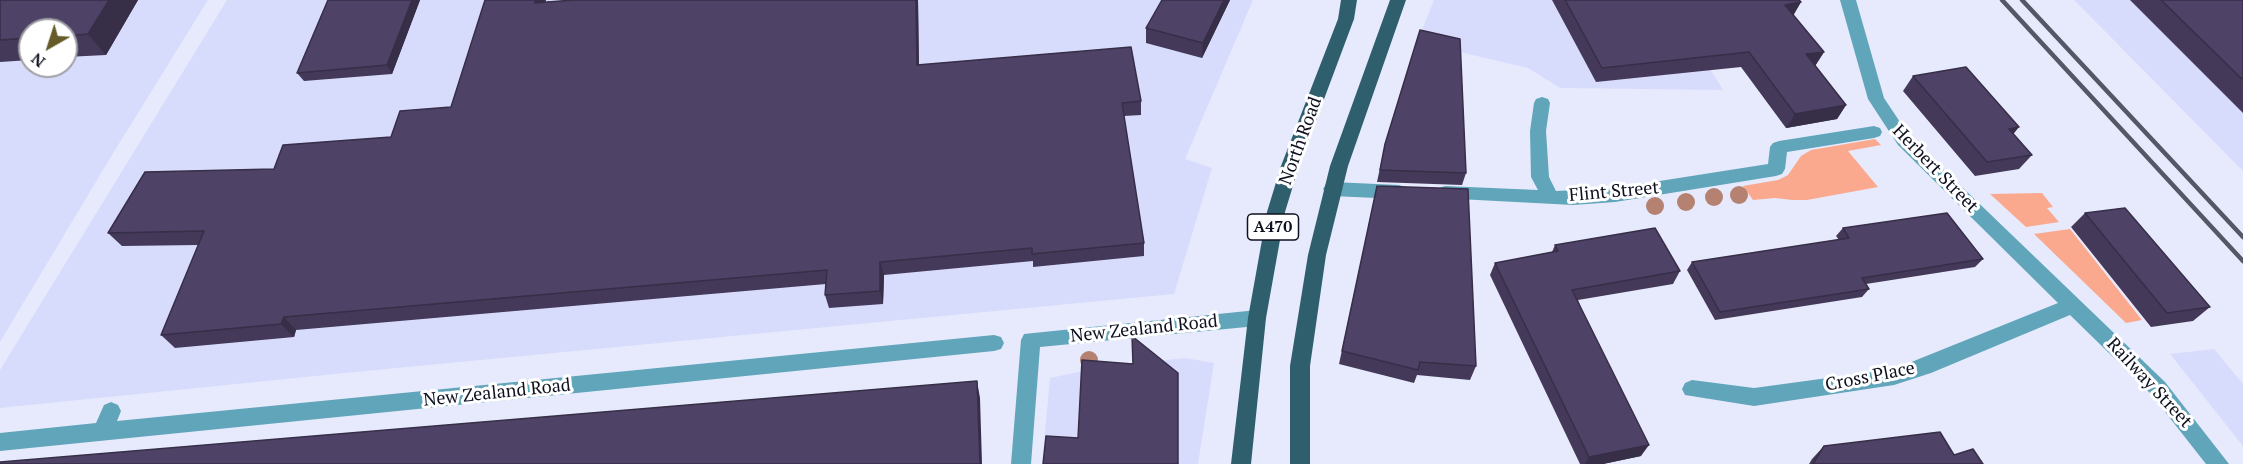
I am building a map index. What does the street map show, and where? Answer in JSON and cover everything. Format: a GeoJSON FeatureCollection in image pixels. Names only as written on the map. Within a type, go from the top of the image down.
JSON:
{"type":"FeatureCollection","features":[{"type":"Feature","properties":{"kind":"main road","name":"North Road"},"geometry":{"type":"LineString","coordinates":[[1241,464],[1257,318],[1276,212],[1290,166],[1346,19],[1349,0]]}},
{"type":"Feature","properties":{"kind":"main road","name":"A470"},"geometry":{"type":"LineString","coordinates":[[1300,464],[1300,366],[1317,255],[1332,189],[1398,0]]}},
{"type":"Feature","properties":{"kind":"street","name":"Herbert Street"},"geometry":{"type":"LineString","coordinates":[[1848,0],[1868,79],[1876,99],[1894,129],[1935,173],[2074,305]]}},
{"type":"Feature","properties":{"kind":"street"},"geometry":{"type":"LineString","coordinates":[[1542,103],[1538,131],[1540,177],[1550,196]]}},
{"type":"Feature","properties":{"kind":"street","name":"Flint Street"},"geometry":{"type":"LineString","coordinates":[[1332,189],[1573,198],[1615,195],[1776,169],[1779,147],[1874,132]]}},
{"type":"Feature","properties":{"kind":"street","name":"Cross Place"},"geometry":{"type":"LineString","coordinates":[[1692,389],[1754,397],[1894,376],[1924,367],[2074,305]]}},
{"type":"Feature","properties":{"kind":"street","name":"Railway Street"},"geometry":{"type":"LineString","coordinates":[[2074,305],[2158,388],[2219,464]]}},
{"type":"Feature","properties":{"kind":"street","name":"New Zealand Road"},"geometry":{"type":"LineString","coordinates":[[1021,464],[1031,340],[1257,318]]}},
{"type":"Feature","properties":{"kind":"street","name":"New Zealand Road"},"geometry":{"type":"LineString","coordinates":[[0,442],[994,343]]}},
{"type":"Feature","properties":{"kind":"street"},"geometry":{"type":"LineString","coordinates":[[102,432],[111,411]]}},
{"type":"Feature","properties":{"kind":"shaded area"},"geometry":{"type":"Polygon","coordinates":[[[0,0],[208,0],[0,342],[0,0]]]}},
{"type":"Feature","properties":{"kind":"shaded area"},"geometry":{"type":"Polygon","coordinates":[[[227,0],[1253,0],[1185,159],[1212,168],[1174,294],[0,408],[0,370],[227,0]]]}},
{"type":"Feature","properties":{"kind":"shaded area"},"geometry":{"type":"Polygon","coordinates":[[[1434,0],[1668,0],[1723,90],[1560,88],[1528,68],[1417,42],[1434,0]]]}},
{"type":"Feature","properties":{"kind":"shaded area"},"geometry":{"type":"Polygon","coordinates":[[[2074,0],[2243,0],[2243,171],[2074,0]]]}},
{"type":"Feature","properties":{"kind":"shaded area"},"geometry":{"type":"Polygon","coordinates":[[[1875,139],[1881,145],[1848,151],[1878,187],[1807,200],[1775,198],[1753,200],[1743,186],[1778,180],[1788,175],[1801,156],[1811,150],[1875,139]]]}},
{"type":"Feature","properties":{"kind":"shaded area"},"geometry":{"type":"Polygon","coordinates":[[[2042,193],[2053,207],[2047,208],[2059,222],[2026,227],[1990,194],[2042,193]]]}},
{"type":"Feature","properties":{"kind":"shaded area"},"geometry":{"type":"Polygon","coordinates":[[[2070,229],[2142,320],[2126,323],[2034,234],[2070,229]]]}},
{"type":"Feature","properties":{"kind":"shaded area"},"geometry":{"type":"Polygon","coordinates":[[[2214,349],[2243,384],[2243,446],[2170,354],[2214,349]]]}},
{"type":"Feature","properties":{"kind":"shaded area"},"geometry":{"type":"Polygon","coordinates":[[[1185,358],[1214,363],[1198,464],[1042,464],[1050,378],[1102,367],[1185,358]]]}},
{"type":"Feature","properties":{"kind":"building"},"geometry":{"type":"Polygon","coordinates":[[[0,0],[109,0],[88,34],[78,35],[78,18],[18,18],[18,39],[0,40],[0,0]]]}},
{"type":"Feature","properties":{"kind":"building"},"geometry":{"type":"Polygon","coordinates":[[[328,0],[412,0],[387,65],[297,73],[328,0]]]}},
{"type":"Feature","properties":{"kind":"building"},"geometry":{"type":"Polygon","coordinates":[[[485,0],[535,0],[535,3],[573,0],[916,0],[917,65],[1131,47],[1141,101],[1122,103],[1144,243],[1032,254],[1032,248],[880,262],[880,291],[825,295],[827,270],[284,317],[281,324],[161,335],[204,231],[108,233],[145,172],[274,169],[283,145],[391,137],[400,111],[451,107],[485,0]]]}},
{"type":"Feature","properties":{"kind":"building"},"geometry":{"type":"Polygon","coordinates":[[[1162,0],[1224,0],[1203,43],[1146,28],[1162,0]]]}},
{"type":"Feature","properties":{"kind":"building"},"geometry":{"type":"Polygon","coordinates":[[[1565,0],[1799,0],[1801,2],[1785,5],[1824,52],[1806,54],[1846,105],[1795,114],[1749,52],[1602,68],[1565,0]]]}},
{"type":"Feature","properties":{"kind":"building"},"geometry":{"type":"Polygon","coordinates":[[[2161,0],[2243,0],[2243,80],[2161,0]]]}},
{"type":"Feature","properties":{"kind":"building"},"geometry":{"type":"Polygon","coordinates":[[[1420,30],[1460,39],[1466,173],[1380,170],[1385,144],[1420,30]]]}},
{"type":"Feature","properties":{"kind":"building"},"geometry":{"type":"Polygon","coordinates":[[[1966,67],[2019,127],[2009,129],[2032,155],[1987,162],[1913,76],[1966,67]]]}},
{"type":"Feature","properties":{"kind":"building"},"geometry":{"type":"Polygon","coordinates":[[[1377,186],[1468,189],[1476,366],[1420,362],[1418,370],[1342,351],[1377,186]]]}},
{"type":"Feature","properties":{"kind":"building"},"geometry":{"type":"Polygon","coordinates":[[[2125,208],[2210,307],[2167,313],[2085,213],[2125,208]]]}},
{"type":"Feature","properties":{"kind":"building"},"geometry":{"type":"Polygon","coordinates":[[[1947,213],[1983,259],[1862,278],[1869,289],[1720,312],[1692,262],[1849,238],[1843,228],[1947,213]]]}},
{"type":"Feature","properties":{"kind":"building"},"geometry":{"type":"Polygon","coordinates":[[[1655,228],[1680,271],[1572,290],[1649,445],[1589,457],[1495,263],[1558,251],[1555,245],[1655,228]]]}},
{"type":"Feature","properties":{"kind":"building"},"geometry":{"type":"Polygon","coordinates":[[[1132,336],[1178,373],[1178,464],[1043,464],[1046,436],[1078,438],[1082,360],[1133,364],[1132,336]]]}},
{"type":"Feature","properties":{"kind":"building"},"geometry":{"type":"Polygon","coordinates":[[[977,381],[980,464],[0,464],[0,462],[977,381]]]}},
{"type":"Feature","properties":{"kind":"building"},"geometry":{"type":"Polygon","coordinates":[[[1940,432],[1954,455],[1973,449],[1983,464],[1813,464],[1824,446],[1940,432]]]}},
{"type":"Feature","properties":{"kind":"railway"},"geometry":{"type":"LineString","coordinates":[[2002,0],[2243,261]]}},
{"type":"Feature","properties":{"kind":"railway"},"geometry":{"type":"LineString","coordinates":[[2022,0],[2243,237]]}}]}
